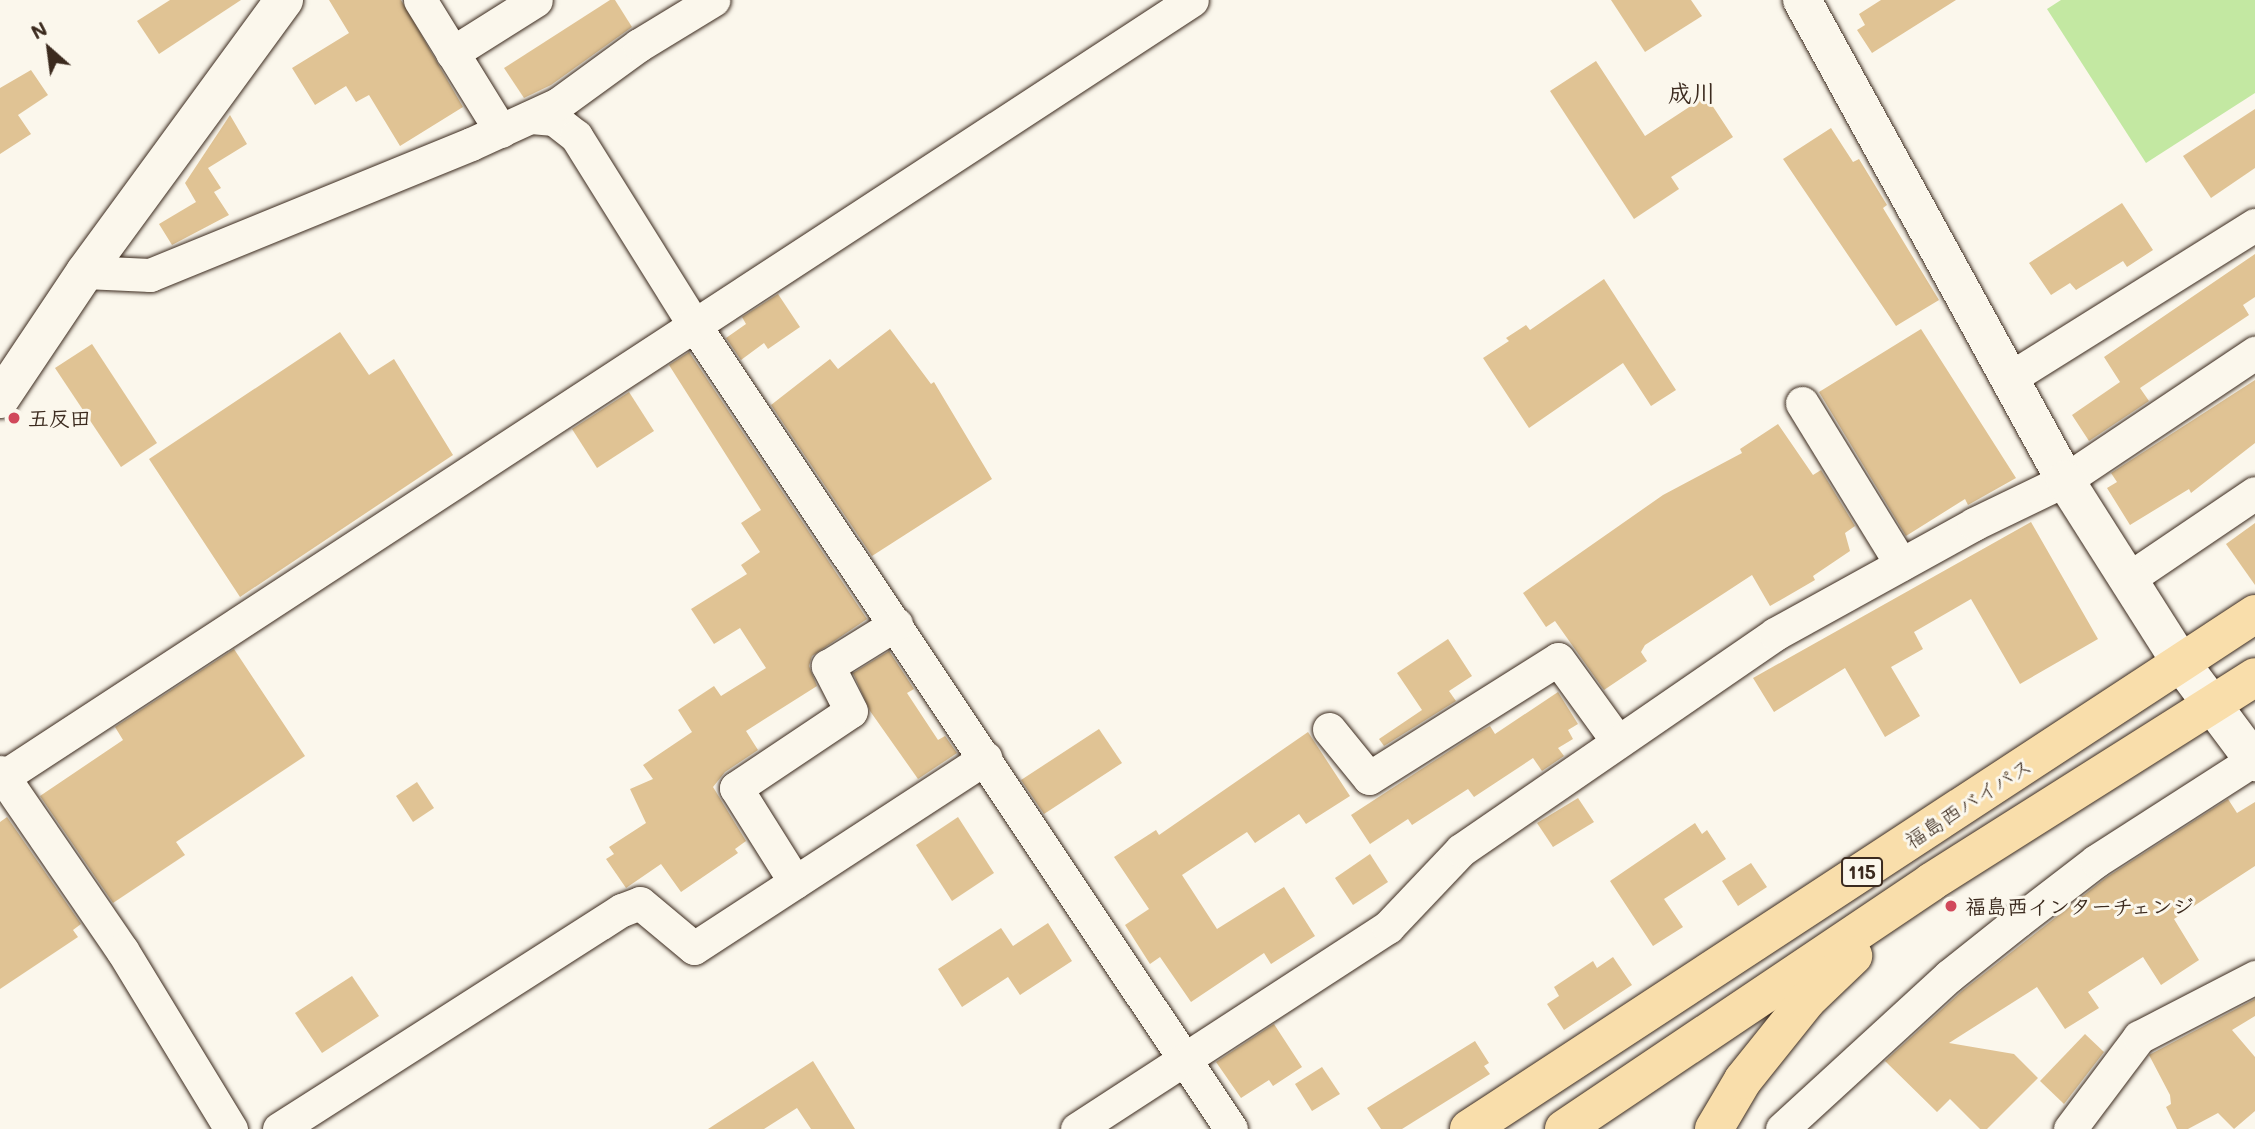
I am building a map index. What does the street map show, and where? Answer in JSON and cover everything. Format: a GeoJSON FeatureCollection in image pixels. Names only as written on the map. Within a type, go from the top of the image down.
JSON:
{"type":"FeatureCollection","features":[{"type":"Feature","properties":{"kind":"highway","name":"福島西バイパス"},"geometry":{"type":"LineString","coordinates":[[1483,1119],[2255,614]]}},
{"type":"Feature","properties":{"kind":"highway","name":"115"},"geometry":{"type":"LineString","coordinates":[[1577,1126],[1931,882],[2255,677]]}},
{"type":"Feature","properties":{"kind":"highway"},"geometry":{"type":"LineString","coordinates":[[1714,1129],[1742,1080],[1807,1000],[1931,882]]}},
{"type":"Feature","properties":{"kind":"highway"},"geometry":{"type":"LineString","coordinates":[[1483,1119],[1577,1126]]}},
{"type":"Feature","properties":{"kind":"street"},"geometry":{"type":"LineString","coordinates":[[0,399],[85,272],[284,0]]}},
{"type":"Feature","properties":{"kind":"street"},"geometry":{"type":"LineString","coordinates":[[419,0],[501,131]]}},
{"type":"Feature","properties":{"kind":"street"},"geometry":{"type":"LineString","coordinates":[[452,53],[536,0]]}},
{"type":"Feature","properties":{"kind":"street"},"geometry":{"type":"LineString","coordinates":[[85,272],[149,275],[501,131],[531,117],[713,0]]}},
{"type":"Feature","properties":{"kind":"street"},"geometry":{"type":"LineString","coordinates":[[231,1129],[122,950],[2,774],[1192,0]]}},
{"type":"Feature","properties":{"kind":"street"},"geometry":{"type":"LineString","coordinates":[[1782,1129],[1815,1117],[1949,976],[2086,868],[2254,760],[2181,663],[2065,480],[1802,0]]}},
{"type":"Feature","properties":{"kind":"street"},"geometry":{"type":"LineString","coordinates":[[531,117],[554,120],[576,136],[693,323],[1231,1129]]}},
{"type":"Feature","properties":{"kind":"street"},"geometry":{"type":"LineString","coordinates":[[2010,379],[2255,225]]}},
{"type":"Feature","properties":{"kind":"street"},"geometry":{"type":"LineString","coordinates":[[1077,1129],[1388,927],[1442,865],[1775,634],[1901,564],[2065,480],[2255,354]]}},
{"type":"Feature","properties":{"kind":"street"},"geometry":{"type":"LineString","coordinates":[[1802,402],[1901,564]]}},
{"type":"Feature","properties":{"kind":"street"},"geometry":{"type":"LineString","coordinates":[[2128,579],[2255,493]]}},
{"type":"Feature","properties":{"kind":"street"},"geometry":{"type":"LineString","coordinates":[[795,882],[736,788],[851,711],[828,666],[895,624]]}},
{"type":"Feature","properties":{"kind":"street"},"geometry":{"type":"LineString","coordinates":[[1329,729],[1369,778],[1558,659],[1618,742]]}},
{"type":"Feature","properties":{"kind":"street"},"geometry":{"type":"LineString","coordinates":[[279,1129],[622,910],[640,904],[694,948],[985,758]]}},
{"type":"Feature","properties":{"kind":"street"},"geometry":{"type":"LineString","coordinates":[[2070,1129],[2139,1037],[2255,977]]}},
{"type":"Feature","properties":{"kind":"green space"},"geometry":{"type":"Polygon","coordinates":[[[2061,0],[2255,0],[2255,93],[2146,163],[2047,9],[2061,0]]]}},
{"type":"Feature","properties":{"kind":"building"},"geometry":{"type":"Polygon","coordinates":[[[170,0],[241,0],[159,54],[137,21],[170,0]]]}},
{"type":"Feature","properties":{"kind":"building"},"geometry":{"type":"Polygon","coordinates":[[[329,0],[401,0],[463,107],[400,146],[369,95],[356,102],[346,86],[315,105],[292,68],[349,33],[329,0]]]}},
{"type":"Feature","properties":{"kind":"building"},"geometry":{"type":"Polygon","coordinates":[[[610,0],[615,0],[632,27],[551,85],[524,98],[504,68],[610,0]]]}},
{"type":"Feature","properties":{"kind":"building"},"geometry":{"type":"Polygon","coordinates":[[[1611,0],[1691,0],[1702,16],[1645,52],[1611,0]]]}},
{"type":"Feature","properties":{"kind":"building"},"geometry":{"type":"Polygon","coordinates":[[[1881,0],[1956,0],[1872,53],[1857,30],[1865,25],[1859,14],[1881,0]]]}},
{"type":"Feature","properties":{"kind":"building"},"geometry":{"type":"Polygon","coordinates":[[[1596,61],[1645,136],[1706,96],[1733,137],[1671,177],[1679,189],[1634,219],[1550,91],[1596,61]]]}},
{"type":"Feature","properties":{"kind":"building"},"geometry":{"type":"Polygon","coordinates":[[[31,70],[48,95],[18,115],[31,134],[0,154],[0,88],[31,70]]]}},
{"type":"Feature","properties":{"kind":"building"},"geometry":{"type":"Polygon","coordinates":[[[2255,109],[2255,168],[2211,198],[2183,156],[2255,109]]]}},
{"type":"Feature","properties":{"kind":"building"},"geometry":{"type":"Polygon","coordinates":[[[230,115],[247,144],[208,168],[221,188],[214,192],[229,215],[172,245],[159,224],[196,202],[185,183],[230,115]]]}},
{"type":"Feature","properties":{"kind":"building"},"geometry":{"type":"Polygon","coordinates":[[[1831,128],[1853,162],[1859,159],[1887,205],[1883,208],[1939,300],[1896,326],[1783,159],[1831,128]]]}},
{"type":"Feature","properties":{"kind":"building"},"geometry":{"type":"Polygon","coordinates":[[[2122,203],[2153,250],[2127,267],[2123,261],[2076,290],[2070,283],[2051,295],[2029,263],[2122,203]]]}},
{"type":"Feature","properties":{"kind":"building"},"geometry":{"type":"Polygon","coordinates":[[[2255,254],[2255,297],[2243,305],[2249,315],[2140,388],[2149,401],[2089,441],[2072,415],[2120,382],[2104,357],[2255,254]]]}},
{"type":"Feature","properties":{"kind":"building"},"geometry":{"type":"Polygon","coordinates":[[[1604,279],[1676,390],[1651,406],[1623,363],[1529,428],[1483,358],[1509,341],[1506,338],[1526,325],[1530,330],[1604,279]]]}},
{"type":"Feature","properties":{"kind":"building"},"geometry":{"type":"Polygon","coordinates":[[[778,294],[800,327],[768,349],[764,343],[741,360],[726,338],[746,324],[742,317],[778,294]]]}},
{"type":"Feature","properties":{"kind":"building"},"geometry":{"type":"Polygon","coordinates":[[[890,329],[931,384],[934,382],[992,479],[872,556],[771,405],[830,359],[838,369],[890,329]]]}},
{"type":"Feature","properties":{"kind":"building"},"geometry":{"type":"Polygon","coordinates":[[[1921,329],[2016,478],[1968,505],[1965,499],[1906,536],[1819,392],[1921,329]]]}},
{"type":"Feature","properties":{"kind":"building"},"geometry":{"type":"Polygon","coordinates":[[[340,332],[369,375],[394,359],[453,455],[240,597],[149,459],[340,332]]]}},
{"type":"Feature","properties":{"kind":"building"},"geometry":{"type":"Polygon","coordinates":[[[92,344],[157,443],[121,467],[55,368],[92,344]]]}},
{"type":"Feature","properties":{"kind":"building"},"geometry":{"type":"Polygon","coordinates":[[[689,352],[867,619],[812,656],[809,666],[817,686],[746,731],[758,750],[725,772],[713,787],[746,841],[735,849],[738,853],[681,892],[661,864],[626,888],[606,859],[614,854],[609,847],[646,823],[630,789],[653,779],[643,765],[692,732],[678,710],[714,686],[721,696],[766,668],[740,628],[714,644],[691,609],[747,574],[741,565],[760,552],[741,523],[761,510],[669,365],[689,352]]]}},
{"type":"Feature","properties":{"kind":"building"},"geometry":{"type":"Polygon","coordinates":[[[2255,380],[2255,443],[2191,493],[2189,489],[2130,525],[2107,488],[2117,482],[2111,473],[2255,380]]]}},
{"type":"Feature","properties":{"kind":"building"},"geometry":{"type":"Polygon","coordinates":[[[629,392],[654,431],[597,468],[572,429],[629,392]]]}},
{"type":"Feature","properties":{"kind":"building"},"geometry":{"type":"Polygon","coordinates":[[[1778,424],[1813,475],[1821,470],[1855,526],[1845,533],[1850,551],[1813,576],[1815,580],[1770,606],[1752,575],[1645,645],[1641,652],[1647,661],[1604,690],[1555,621],[1546,627],[1523,593],[1663,495],[1742,453],[1740,449],[1778,424]]]}},
{"type":"Feature","properties":{"kind":"building"},"geometry":{"type":"Polygon","coordinates":[[[2031,522],[2098,639],[2020,684],[1971,599],[1914,632],[1923,649],[1891,667],[1920,716],[1885,737],[1845,668],[1774,712],[1753,678],[2031,522]]]}},
{"type":"Feature","properties":{"kind":"building"},"geometry":{"type":"Polygon","coordinates":[[[2255,523],[2255,585],[2226,544],[2255,523]]]}},
{"type":"Feature","properties":{"kind":"building"},"geometry":{"type":"Polygon","coordinates":[[[1448,639],[1472,676],[1449,691],[1456,701],[1384,746],[1379,739],[1422,710],[1397,673],[1448,639]]]}},
{"type":"Feature","properties":{"kind":"building"},"geometry":{"type":"Polygon","coordinates":[[[234,649],[305,756],[176,842],[185,855],[113,903],[40,796],[123,740],[115,727],[234,649]]]}},
{"type":"Feature","properties":{"kind":"building"},"geometry":{"type":"Polygon","coordinates":[[[889,651],[914,689],[907,693],[938,740],[945,736],[957,753],[918,779],[870,711],[853,673],[889,651]]]}},
{"type":"Feature","properties":{"kind":"building"},"geometry":{"type":"Polygon","coordinates":[[[1558,692],[1578,724],[1568,730],[1573,739],[1558,748],[1564,756],[1542,771],[1533,758],[1474,797],[1468,789],[1412,825],[1408,819],[1370,844],[1351,815],[1477,733],[1490,726],[1495,734],[1558,692]]]}},
{"type":"Feature","properties":{"kind":"building"},"geometry":{"type":"Polygon","coordinates":[[[1099,729],[1122,763],[1044,814],[1021,780],[1099,729]]]}},
{"type":"Feature","properties":{"kind":"building"},"geometry":{"type":"Polygon","coordinates":[[[1308,732],[1350,796],[1306,824],[1299,814],[1255,843],[1247,832],[1182,875],[1217,929],[1284,887],[1315,936],[1271,964],[1264,953],[1191,1002],[1160,957],[1150,964],[1125,925],[1149,909],[1114,857],[1156,830],[1159,835],[1308,732]]]}},
{"type":"Feature","properties":{"kind":"building"},"geometry":{"type":"Polygon","coordinates":[[[417,782],[434,808],[413,822],[396,796],[417,782]]]}},
{"type":"Feature","properties":{"kind":"building"},"geometry":{"type":"Polygon","coordinates":[[[1578,798],[1594,822],[1553,847],[1537,823],[1578,798]]]}},
{"type":"Feature","properties":{"kind":"building"},"geometry":{"type":"Polygon","coordinates":[[[2228,799],[2237,813],[2255,802],[2255,866],[2174,919],[2199,960],[2161,985],[2143,957],[2088,992],[2099,1008],[2065,1029],[2037,987],[1949,1043],[2014,1054],[2038,1078],[1987,1129],[1980,1129],[1950,1099],[1937,1112],[1885,1061],[1962,991],[2107,877],[2228,799]]]}},
{"type":"Feature","properties":{"kind":"building"},"geometry":{"type":"Polygon","coordinates":[[[7,817],[81,924],[73,930],[78,937],[0,989],[0,822],[7,817]]]}},
{"type":"Feature","properties":{"kind":"building"},"geometry":{"type":"Polygon","coordinates":[[[958,817],[994,873],[952,901],[916,845],[958,817]]]}},
{"type":"Feature","properties":{"kind":"building"},"geometry":{"type":"Polygon","coordinates":[[[1695,823],[1702,834],[1707,830],[1726,859],[1664,899],[1683,927],[1653,946],[1610,881],[1695,823]]]}},
{"type":"Feature","properties":{"kind":"building"},"geometry":{"type":"Polygon","coordinates":[[[1370,854],[1388,882],[1353,905],[1335,878],[1370,854]]]}},
{"type":"Feature","properties":{"kind":"building"},"geometry":{"type":"Polygon","coordinates":[[[1751,863],[1767,887],[1738,906],[1722,881],[1751,863]]]}},
{"type":"Feature","properties":{"kind":"building"},"geometry":{"type":"Polygon","coordinates":[[[1048,923],[1072,961],[1020,995],[1008,977],[962,1007],[938,969],[1001,928],[1013,946],[1048,923]]]}},
{"type":"Feature","properties":{"kind":"building"},"geometry":{"type":"Polygon","coordinates":[[[1613,957],[1632,985],[1564,1030],[1547,1004],[1559,996],[1554,987],[1593,961],[1597,968],[1613,957]]]}},
{"type":"Feature","properties":{"kind":"building"},"geometry":{"type":"Polygon","coordinates":[[[352,976],[379,1016],[322,1053],[295,1013],[352,976]]]}},
{"type":"Feature","properties":{"kind":"building"},"geometry":{"type":"Polygon","coordinates":[[[2255,999],[2255,1016],[2232,1030],[2255,1057],[2255,1111],[2234,1129],[2218,1113],[2188,1129],[2177,1129],[2166,1107],[2171,1104],[2170,1095],[2149,1055],[2255,999]]]}},
{"type":"Feature","properties":{"kind":"building"},"geometry":{"type":"Polygon","coordinates":[[[1274,1024],[1302,1067],[1273,1086],[1269,1080],[1241,1098],[1216,1062],[1274,1024]]]}},
{"type":"Feature","properties":{"kind":"building"},"geometry":{"type":"Polygon","coordinates":[[[2085,1034],[2104,1052],[2064,1104],[2040,1081],[2085,1034]]]}},
{"type":"Feature","properties":{"kind":"building"},"geometry":{"type":"Polygon","coordinates":[[[1475,1041],[1489,1063],[1484,1066],[1490,1074],[1402,1129],[1381,1129],[1367,1108],[1475,1041]]]}},
{"type":"Feature","properties":{"kind":"building"},"geometry":{"type":"Polygon","coordinates":[[[813,1061],[855,1129],[811,1129],[797,1108],[764,1129],[708,1129],[813,1061]]]}},
{"type":"Feature","properties":{"kind":"building"},"geometry":{"type":"Polygon","coordinates":[[[1322,1067],[1340,1094],[1312,1111],[1295,1084],[1322,1067]]]}},
{"type":"Feature","properties":{"kind":"place","name":"五反田"},"geometry":{"type":"Point","coordinates":[14,418]}},
{"type":"Feature","properties":{"kind":"place","name":"福島西インターチェンジ"},"geometry":{"type":"Point","coordinates":[1951,906]}},
{"type":"Feature","properties":{"kind":"district","name":"成川"},"geometry":{"type":"Point","coordinates":[1692,93]}}]}
